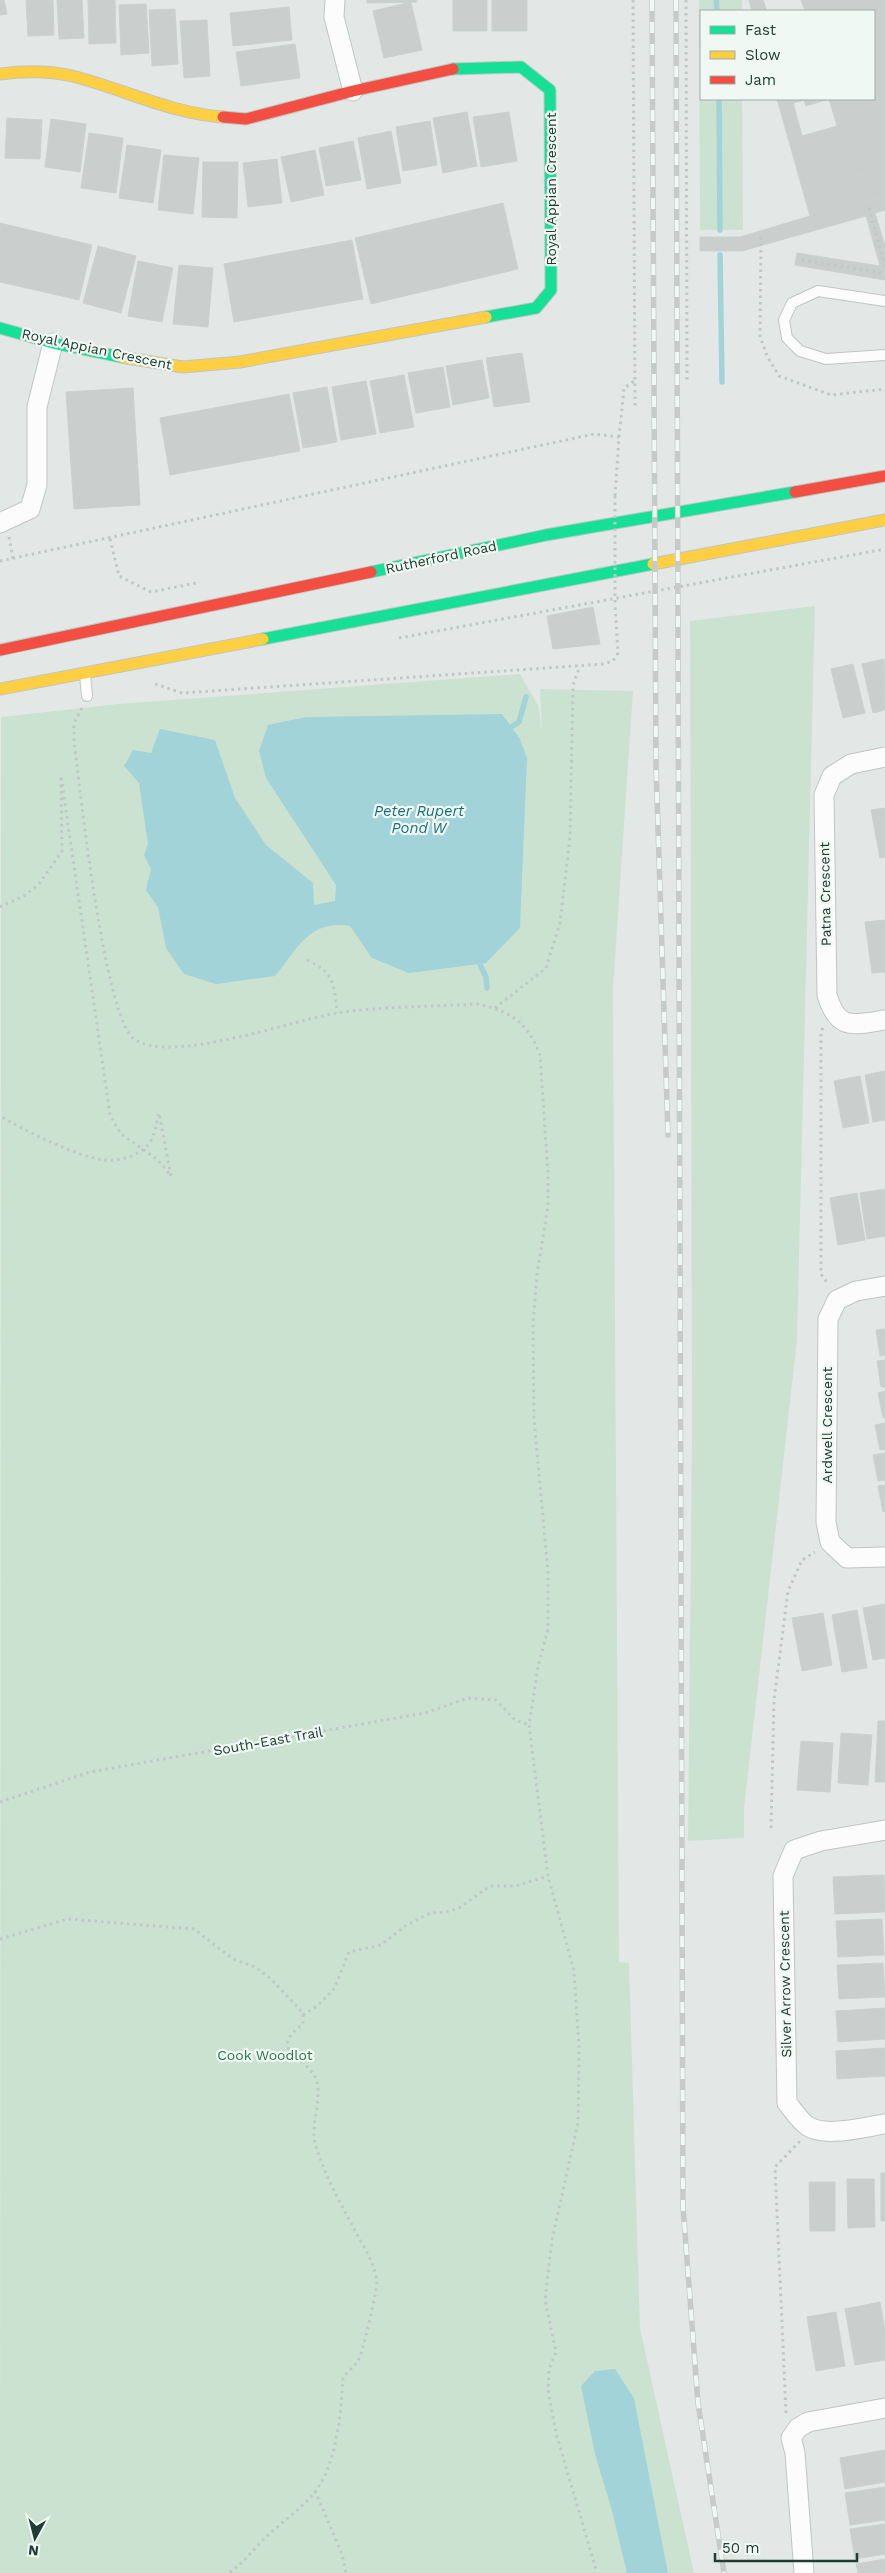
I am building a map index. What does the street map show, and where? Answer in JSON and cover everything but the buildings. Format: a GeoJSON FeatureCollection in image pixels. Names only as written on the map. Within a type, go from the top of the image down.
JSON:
{"type":"FeatureCollection","features":[{"type":"Feature","properties":{"kind":"main road","name":"Royal Appian Crescent"},"geometry":{"type":"LineString","coordinates":[[0,74],[17,72],[71,76],[194,116],[246,119],[353,91],[453,69],[521,67],[550,90],[551,290],[536,308],[240,362],[183,367],[140,361],[0,328]]}},
{"type":"Feature","properties":{"kind":"main road","name":"Rutherford Road"},"geometry":{"type":"LineString","coordinates":[[0,650],[546,535],[885,476]]}},
{"type":"Feature","properties":{"kind":"main road"},"geometry":{"type":"LineString","coordinates":[[0,689],[885,520]]}},
{"type":"Feature","properties":{"kind":"street"},"geometry":{"type":"LineString","coordinates":[[334,0],[334,17],[353,91]]}},
{"type":"Feature","properties":{"kind":"street"},"geometry":{"type":"LineString","coordinates":[[0,523],[30,509],[37,485],[37,407],[53,342]]}},
{"type":"Feature","properties":{"kind":"street","name":"Patna Crescent"},"geometry":{"type":"LineString","coordinates":[[832,1013],[826,996],[824,795],[832,776],[851,764],[885,757]]}},
{"type":"Feature","properties":{"kind":"street"},"geometry":{"type":"LineString","coordinates":[[832,1013],[842,1022],[861,1024],[885,1020]]}},
{"type":"Feature","properties":{"kind":"street"},"geometry":{"type":"LineString","coordinates":[[837,1300],[856,1291],[885,1286]]}},
{"type":"Feature","properties":{"kind":"street","name":"Ardwell Crescent"},"geometry":{"type":"LineString","coordinates":[[830,1542],[826,1522],[828,1319],[837,1300]]}},
{"type":"Feature","properties":{"kind":"street"},"geometry":{"type":"LineString","coordinates":[[830,1542],[847,1558],[885,1557]]}},
{"type":"Feature","properties":{"kind":"street","name":"Silver Arrow Crescent"},"geometry":{"type":"LineString","coordinates":[[813,2128],[805,2125],[787,2103],[783,1876],[794,1850],[821,1841],[885,1830]]}},
{"type":"Feature","properties":{"kind":"street"},"geometry":{"type":"LineString","coordinates":[[813,2128],[834,2132],[885,2124]]}},
{"type":"Feature","properties":{"kind":"street"},"geometry":{"type":"LineString","coordinates":[[804,2573],[795,2453],[791,2438],[798,2428],[808,2422],[885,2408]]}},
{"type":"Feature","properties":{"kind":"lane"},"geometry":{"type":"LineString","coordinates":[[885,301],[818,291],[792,303],[784,320],[787,338],[800,351],[826,359],[885,355]]}},
{"type":"Feature","properties":{"kind":"lane"},"geometry":{"type":"LineString","coordinates":[[85,673],[87,696]]}},
{"type":"Feature","properties":{"kind":"path"},"geometry":{"type":"LineString","coordinates":[[634,0],[635,406]]}},
{"type":"Feature","properties":{"kind":"path"},"geometry":{"type":"LineString","coordinates":[[686,0],[687,383]]}},
{"type":"Feature","properties":{"kind":"path"},"geometry":{"type":"LineString","coordinates":[[869,208],[885,267]]}},
{"type":"Feature","properties":{"kind":"path"},"geometry":{"type":"LineString","coordinates":[[761,237],[760,336],[767,356],[779,376],[831,395],[885,389]]}},
{"type":"Feature","properties":{"kind":"path"},"geometry":{"type":"LineString","coordinates":[[802,260],[885,273]]}},
{"type":"Feature","properties":{"kind":"path"},"geometry":{"type":"LineString","coordinates":[[154,684],[182,693],[580,666],[604,664],[613,661],[618,654],[615,604],[615,496],[619,437],[624,388],[633,383],[635,377]]}},
{"type":"Feature","properties":{"kind":"path"},"geometry":{"type":"LineString","coordinates":[[0,561],[594,434],[619,437]]}},
{"type":"Feature","properties":{"kind":"path"},"geometry":{"type":"LineString","coordinates":[[397,639],[885,548]]}},
{"type":"Feature","properties":{"kind":"path"},"geometry":{"type":"LineString","coordinates":[[495,1008],[546,968],[560,923],[570,837],[573,685],[580,666]]}},
{"type":"Feature","properties":{"kind":"path"},"geometry":{"type":"LineString","coordinates":[[145,686],[164,682]]}},
{"type":"Feature","properties":{"kind":"path"},"geometry":{"type":"LineString","coordinates":[[87,696],[74,723],[75,750],[106,965],[115,1001],[133,1038],[149,1046],[167,1048],[248,1036],[337,1013],[477,1004],[495,1008],[520,1021],[533,1038],[540,1055],[548,1174],[548,1206],[537,1274],[533,1323],[534,1419],[548,1572],[548,1629],[538,1667],[529,1725],[539,1819],[548,1876],[574,1971],[579,2047],[578,2123],[552,2240],[545,2300],[556,2352],[549,2369],[548,2390],[556,2433],[597,2573]]}},
{"type":"Feature","properties":{"kind":"path"},"geometry":{"type":"LineString","coordinates":[[0,907],[24,896],[39,884],[62,851],[61,776],[110,1115],[121,1134],[142,1150],[158,1160],[171,1176],[159,1113],[154,1133],[148,1146],[142,1150],[131,1156],[105,1160],[55,1143],[0,1116]]}},
{"type":"Feature","properties":{"kind":"path"},"geometry":{"type":"LineString","coordinates":[[307,960],[324,968],[333,982],[337,1013]]}},
{"type":"Feature","properties":{"kind":"path"},"geometry":{"type":"LineString","coordinates":[[832,1013],[821,1031],[822,1274],[837,1300]]}},
{"type":"Feature","properties":{"kind":"path"},"geometry":{"type":"LineString","coordinates":[[771,1828],[774,1700],[788,1591],[802,1560],[830,1542]]}},
{"type":"Feature","properties":{"kind":"path","name":"South-East Trail"},"geometry":{"type":"LineString","coordinates":[[0,1802],[90,1772],[425,1713],[468,1698],[496,1700],[514,1720],[529,1725]]}},
{"type":"Feature","properties":{"kind":"path"},"geometry":{"type":"LineString","coordinates":[[303,2015],[317,2006],[334,1989],[349,1952],[381,1945],[405,1926],[430,1913],[446,1912],[459,1908],[490,1886],[516,1886],[548,1876]]}},
{"type":"Feature","properties":{"kind":"path"},"geometry":{"type":"LineString","coordinates":[[0,1939],[68,1919],[194,1929],[233,1959],[255,1967],[272,1979],[292,1999],[303,2015],[303,2024],[288,2037],[288,2048],[315,2076],[318,2089],[315,2141],[336,2195],[367,2252],[377,2280],[377,2292],[365,2330],[365,2344],[358,2361],[350,2367],[343,2378],[334,2449],[329,2466],[315,2492],[259,2544],[241,2565],[229,2573]]}},
{"type":"Feature","properties":{"kind":"path"},"geometry":{"type":"LineString","coordinates":[[808,2422],[785,2413],[775,2167],[813,2128]]}},
{"type":"Feature","properties":{"kind":"path"},"geometry":{"type":"LineString","coordinates":[[315,2492],[342,2554],[346,2573]]}},
{"type":"Feature","properties":{"kind":"green space"},"geometry":{"type":"Polygon","coordinates":[[[699,0],[742,0],[742,10],[700,10],[700,100],[742,100],[743,230],[700,230],[699,0]]]}},
{"type":"Feature","properties":{"kind":"green space"},"geometry":{"type":"Polygon","coordinates":[[[815,606],[797,1340],[744,1809],[744,1838],[688,1841],[692,1430],[690,621],[815,606]]]}},
{"type":"Feature","properties":{"kind":"green space","name":"Cook Woodlot"},"geometry":{"type":"Polygon","coordinates":[[[520,674],[539,707],[542,733],[540,689],[633,691],[613,989],[619,1962],[629,1963],[640,2328],[694,2573],[0,2573],[1,717],[118,704],[520,674]]]}},
{"type":"Feature","properties":{"kind":"water","name":"Peter Rupert Pond W"},"geometry":{"type":"Polygon","coordinates":[[[502,714],[520,739],[527,758],[520,928],[486,963],[409,973],[372,958],[350,926],[336,925],[315,931],[306,938],[275,976],[216,984],[184,974],[166,948],[158,907],[146,890],[151,869],[144,855],[148,844],[139,783],[124,766],[133,750],[151,753],[160,729],[215,740],[235,798],[266,845],[313,883],[314,905],[335,901],[336,885],[266,778],[259,751],[268,725],[306,717],[502,714]]]}},
{"type":"Feature","properties":{"kind":"water"},"geometry":{"type":"Polygon","coordinates":[[[615,2369],[634,2398],[668,2573],[627,2573],[612,2511],[595,2454],[581,2386],[595,2371],[615,2369]]]}},
{"type":"Feature","properties":{"kind":"waterway"},"geometry":{"type":"LineString","coordinates":[[716,0],[717,10]]}},
{"type":"Feature","properties":{"kind":"waterway"},"geometry":{"type":"LineString","coordinates":[[719,100],[720,230]]}},
{"type":"Feature","properties":{"kind":"waterway"},"geometry":{"type":"LineString","coordinates":[[720,255],[722,382]]}},
{"type":"Feature","properties":{"kind":"waterway"},"geometry":{"type":"LineString","coordinates":[[505,731],[519,722],[526,697]]}},
{"type":"Feature","properties":{"kind":"waterway"},"geometry":{"type":"LineString","coordinates":[[477,958],[486,977],[487,988]]}},
{"type":"Feature","properties":{"kind":"railway"},"geometry":{"type":"LineString","coordinates":[[652,0],[656,766],[668,1135]]}},
{"type":"Feature","properties":{"kind":"railway"},"geometry":{"type":"LineString","coordinates":[[676,0],[683,2207],[698,2403],[724,2573]]}},
{"type":"Feature","properties":{"kind":"traffic: fast"},"geometry":{"type":"LineString","coordinates":[[453,69],[521,67],[550,90],[551,290],[536,308],[486,317]]}},
{"type":"Feature","properties":{"kind":"traffic: fast"},"geometry":{"type":"LineString","coordinates":[[0,328],[53,343],[121,357]]}},
{"type":"Feature","properties":{"kind":"traffic: fast"},"geometry":{"type":"LineString","coordinates":[[371,572],[546,535],[795,492]]}},
{"type":"Feature","properties":{"kind":"traffic: fast"},"geometry":{"type":"LineString","coordinates":[[263,639],[653,564]]}},
{"type":"Feature","properties":{"kind":"traffic: slow"},"geometry":{"type":"LineString","coordinates":[[0,74],[17,72],[63,74],[91,81],[165,106],[203,115],[223,117]]}},
{"type":"Feature","properties":{"kind":"traffic: slow"},"geometry":{"type":"LineString","coordinates":[[121,357],[183,367],[240,362],[486,317]]}},
{"type":"Feature","properties":{"kind":"traffic: slow"},"geometry":{"type":"LineString","coordinates":[[653,564],[885,520]]}},
{"type":"Feature","properties":{"kind":"traffic: slow"},"geometry":{"type":"LineString","coordinates":[[0,689],[263,639]]}},
{"type":"Feature","properties":{"kind":"traffic: jam"},"geometry":{"type":"LineString","coordinates":[[223,117],[246,119],[353,91],[453,69]]}},
{"type":"Feature","properties":{"kind":"traffic: jam"},"geometry":{"type":"LineString","coordinates":[[795,492],[885,476]]}},
{"type":"Feature","properties":{"kind":"traffic: jam"},"geometry":{"type":"LineString","coordinates":[[0,650],[371,572]]}}]}
